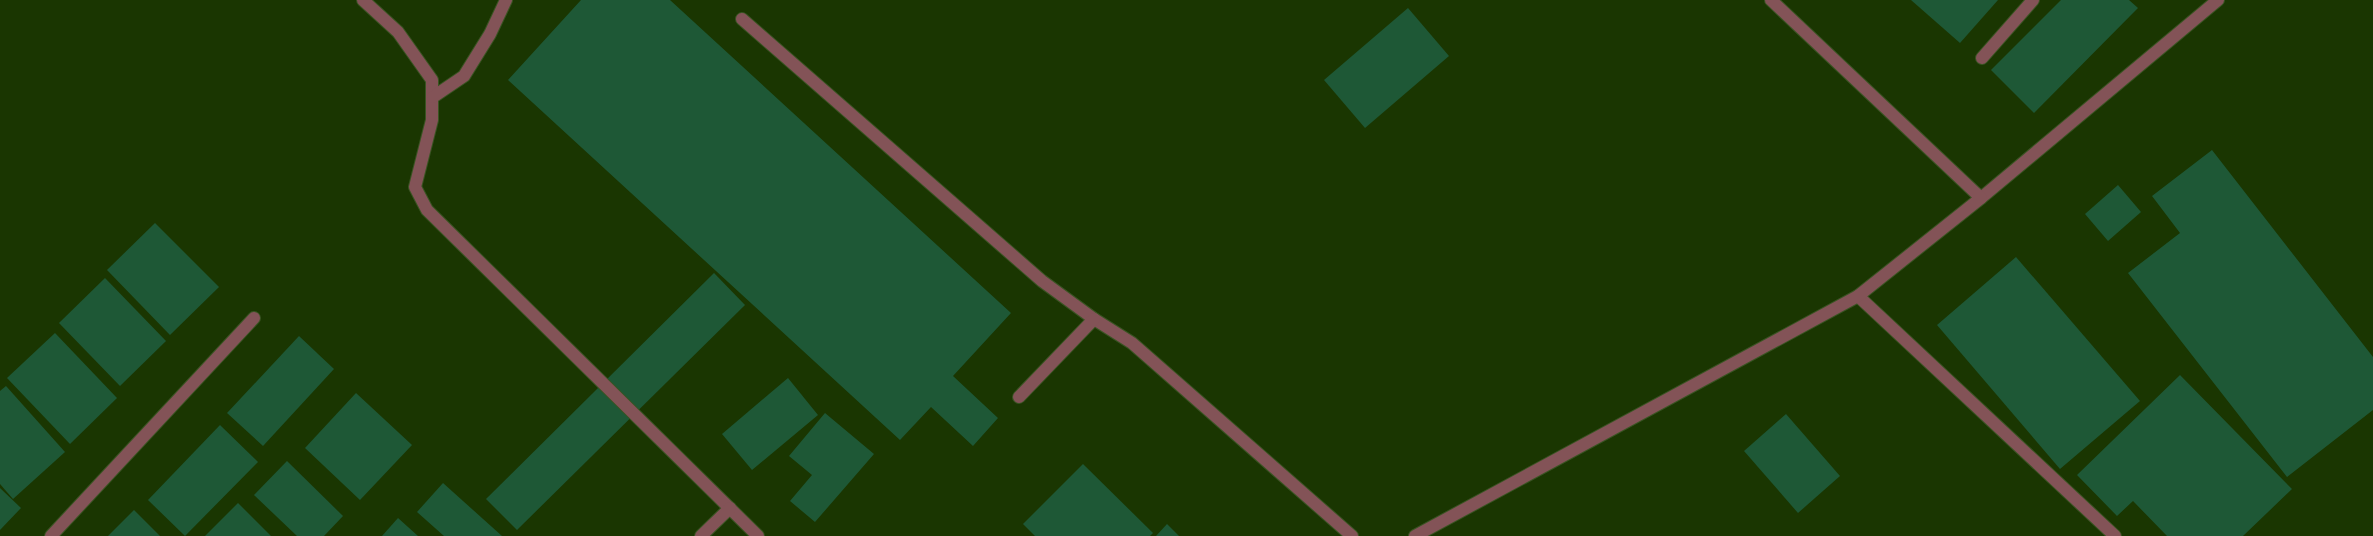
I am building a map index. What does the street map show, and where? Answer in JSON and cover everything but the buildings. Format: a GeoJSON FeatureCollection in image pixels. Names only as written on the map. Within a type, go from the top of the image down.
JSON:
{"type":"FeatureCollection","features":[{"type":"Feature","properties":{"kind":"street"},"geometry":{"type":"LineString","coordinates":[[363,0],[398,32],[432,80],[432,120],[415,187],[427,210],[758,536]]}},
{"type":"Feature","properties":{"kind":"street"},"geometry":{"type":"LineString","coordinates":[[433,97],[464,76],[490,34],[506,0]]}},
{"type":"Feature","properties":{"kind":"street"},"geometry":{"type":"LineString","coordinates":[[1771,0],[1981,198]]}},
{"type":"Feature","properties":{"kind":"street"},"geometry":{"type":"LineString","coordinates":[[1982,58],[2033,0]]}},
{"type":"Feature","properties":{"kind":"street"},"geometry":{"type":"LineString","coordinates":[[1415,536],[1858,296],[1981,198],[2218,0]]}},
{"type":"Feature","properties":{"kind":"street"},"geometry":{"type":"LineString","coordinates":[[742,19],[1042,281],[1094,319],[1132,343],[1352,536]]}},
{"type":"Feature","properties":{"kind":"street"},"geometry":{"type":"LineString","coordinates":[[1858,296],[2115,536]]}},
{"type":"Feature","properties":{"kind":"street"},"geometry":{"type":"LineString","coordinates":[[51,536],[254,318]]}},
{"type":"Feature","properties":{"kind":"street"},"geometry":{"type":"LineString","coordinates":[[1019,396],[1094,319]]}},
{"type":"Feature","properties":{"kind":"street"},"geometry":{"type":"LineString","coordinates":[[701,536],[730,508]]}}]}
